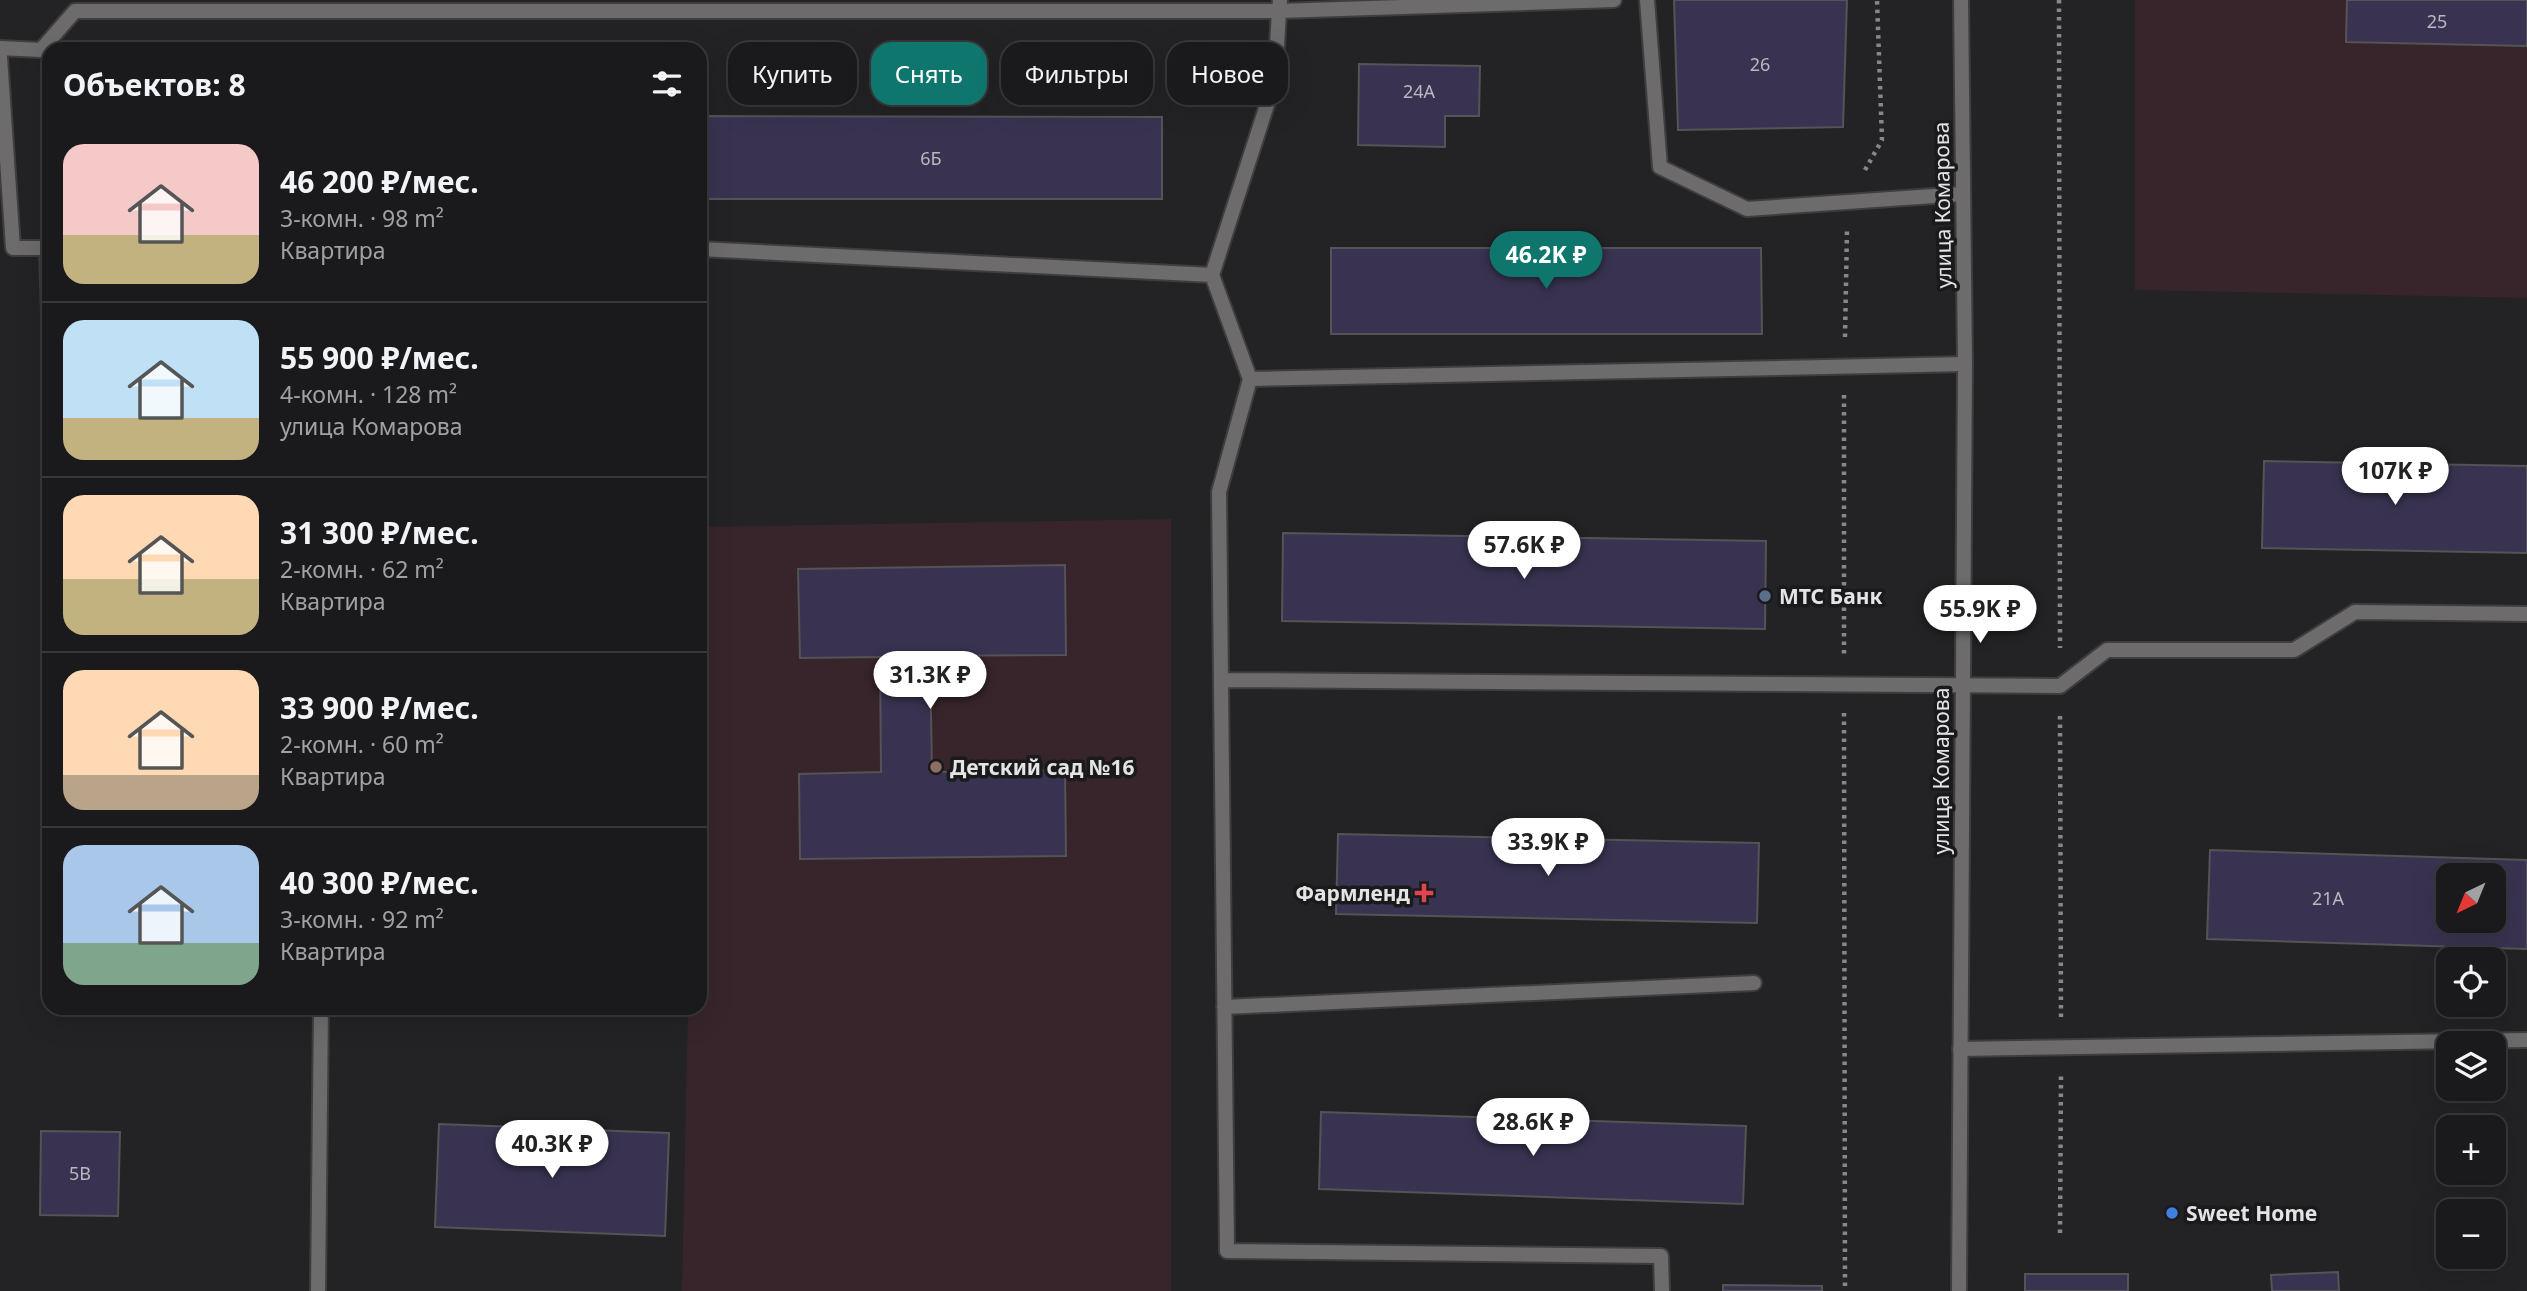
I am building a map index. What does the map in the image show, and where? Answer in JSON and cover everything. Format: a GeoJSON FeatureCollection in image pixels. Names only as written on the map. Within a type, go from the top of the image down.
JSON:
{"type":"FeatureCollection","features":[{"type":"Feature","properties":{"kind":"street"},"geometry":{"type":"LineString","coordinates":[[47,42],[75,5],[1280,6],[1614,0]]}},
{"type":"Feature","properties":{"kind":"street"},"geometry":{"type":"LineString","coordinates":[[1647,0],[1660,167],[1747,209],[1963,194]]}},
{"type":"Feature","properties":{"kind":"street","name":"улица Комарова"},"geometry":{"type":"LineString","coordinates":[[1959,1291],[1965,364],[1961,0]]}},
{"type":"Feature","properties":{"kind":"street"},"geometry":{"type":"LineString","coordinates":[[1280,6],[1275,80],[1212,275],[1250,379],[1219,492],[1227,1251],[1661,1256],[1662,1291]]}},
{"type":"Feature","properties":{"kind":"street"},"geometry":{"type":"LineString","coordinates":[[0,48],[42,49]]}},
{"type":"Feature","properties":{"kind":"street"},"geometry":{"type":"LineString","coordinates":[[0,57],[13,248],[42,248]]}},
{"type":"Feature","properties":{"kind":"street"},"geometry":{"type":"LineString","coordinates":[[707,249],[1212,275]]}},
{"type":"Feature","properties":{"kind":"street"},"geometry":{"type":"LineString","coordinates":[[1250,379],[1965,364]]}},
{"type":"Feature","properties":{"kind":"street"},"geometry":{"type":"LineString","coordinates":[[1947,605],[1963,606]]}},
{"type":"Feature","properties":{"kind":"street"},"geometry":{"type":"LineString","coordinates":[[1221,680],[2060,686],[2107,650],[2294,650],[2355,612],[2527,614]]}},
{"type":"Feature","properties":{"kind":"street"},"geometry":{"type":"LineString","coordinates":[[1224,1007],[1754,983]]}},
{"type":"Feature","properties":{"kind":"street"},"geometry":{"type":"LineString","coordinates":[[318,1291],[321,1015]]}},
{"type":"Feature","properties":{"kind":"street"},"geometry":{"type":"LineString","coordinates":[[1960,1049],[2527,1040]]}},
{"type":"Feature","properties":{"kind":"path"},"geometry":{"type":"LineString","coordinates":[[1845,1291],[1844,367],[1848,202],[1882,140],[1877,0]]}},
{"type":"Feature","properties":{"kind":"path"},"geometry":{"type":"LineString","coordinates":[[2059,0],[2060,1233]]}},
{"type":"Feature","properties":{"kind":"shaded area"},"geometry":{"type":"Polygon","coordinates":[[[2135,0],[2527,0],[2527,298],[2135,290],[2135,0]]]}},
{"type":"Feature","properties":{"kind":"shaded area","name":"Детский сад №16"},"geometry":{"type":"Polygon","coordinates":[[[1171,519],[1171,1291],[682,1291],[688,1015],[707,1015],[707,527],[1171,519]]]}},
{"type":"Feature","properties":{"kind":"building"},"geometry":{"type":"Polygon","coordinates":[[[1674,0],[1847,0],[1843,127],[1678,130],[1674,0]]]}},
{"type":"Feature","properties":{"kind":"building"},"geometry":{"type":"Polygon","coordinates":[[[2347,0],[2527,0],[2527,46],[2346,42],[2347,0]]]}},
{"type":"Feature","properties":{"kind":"building"},"geometry":{"type":"Polygon","coordinates":[[[1359,64],[1480,66],[1479,116],[1445,116],[1445,147],[1358,145],[1359,64]]]}},
{"type":"Feature","properties":{"kind":"building"},"geometry":{"type":"Polygon","coordinates":[[[707,116],[1162,117],[1162,199],[707,199],[707,116]]]}},
{"type":"Feature","properties":{"kind":"building"},"geometry":{"type":"Polygon","coordinates":[[[1331,248],[1761,248],[1762,334],[1331,334],[1331,248]]]}},
{"type":"Feature","properties":{"kind":"building"},"geometry":{"type":"Polygon","coordinates":[[[2264,461],[2527,466],[2527,553],[2262,548],[2264,461]]]}},
{"type":"Feature","properties":{"kind":"building"},"geometry":{"type":"Polygon","coordinates":[[[1283,533],[1766,541],[1765,629],[1282,621],[1283,533]]]}},
{"type":"Feature","properties":{"kind":"building"},"geometry":{"type":"Polygon","coordinates":[[[1065,565],[1066,655],[930,656],[932,772],[1065,770],[1066,856],[800,859],[799,774],[881,772],[880,657],[800,658],[798,569],[1065,565]]]}},
{"type":"Feature","properties":{"kind":"building"},"geometry":{"type":"Polygon","coordinates":[[[1338,834],[1759,843],[1757,923],[1336,914],[1338,834]]]}},
{"type":"Feature","properties":{"kind":"building"},"geometry":{"type":"Polygon","coordinates":[[[2210,850],[2527,860],[2527,949],[2207,939],[2210,850]]]}},
{"type":"Feature","properties":{"kind":"building"},"geometry":{"type":"Polygon","coordinates":[[[1321,1112],[1746,1126],[1743,1204],[1319,1189],[1321,1112]]]}},
{"type":"Feature","properties":{"kind":"building"},"geometry":{"type":"Polygon","coordinates":[[[439,1124],[669,1133],[665,1236],[435,1227],[439,1124]]]}},
{"type":"Feature","properties":{"kind":"building"},"geometry":{"type":"Polygon","coordinates":[[[41,1131],[120,1132],[118,1216],[40,1215],[41,1131]]]}},
{"type":"Feature","properties":{"kind":"building"},"geometry":{"type":"Polygon","coordinates":[[[2338,1272],[2339,1291],[2272,1291],[2271,1275],[2338,1272]]]}},
{"type":"Feature","properties":{"kind":"building"},"geometry":{"type":"Polygon","coordinates":[[[2025,1274],[2128,1274],[2128,1291],[2025,1291],[2025,1274]]]}},
{"type":"Feature","properties":{"kind":"building"},"geometry":{"type":"Polygon","coordinates":[[[1723,1285],[1822,1286],[1822,1291],[1723,1291],[1723,1285]]]}},
{"type":"Feature","properties":{"kind":"place","name":"МТС Банк"},"geometry":{"type":"Point","coordinates":[1765,596]}},
{"type":"Feature","properties":{"kind":"place","name":"Детский сад №16"},"geometry":{"type":"Point","coordinates":[936,767]}},
{"type":"Feature","properties":{"kind":"place","name":"Фармленд"},"geometry":{"type":"Point","coordinates":[1424,893]}},
{"type":"Feature","properties":{"kind":"place","name":"Sweet Home"},"geometry":{"type":"Point","coordinates":[2172,1213]}}]}
